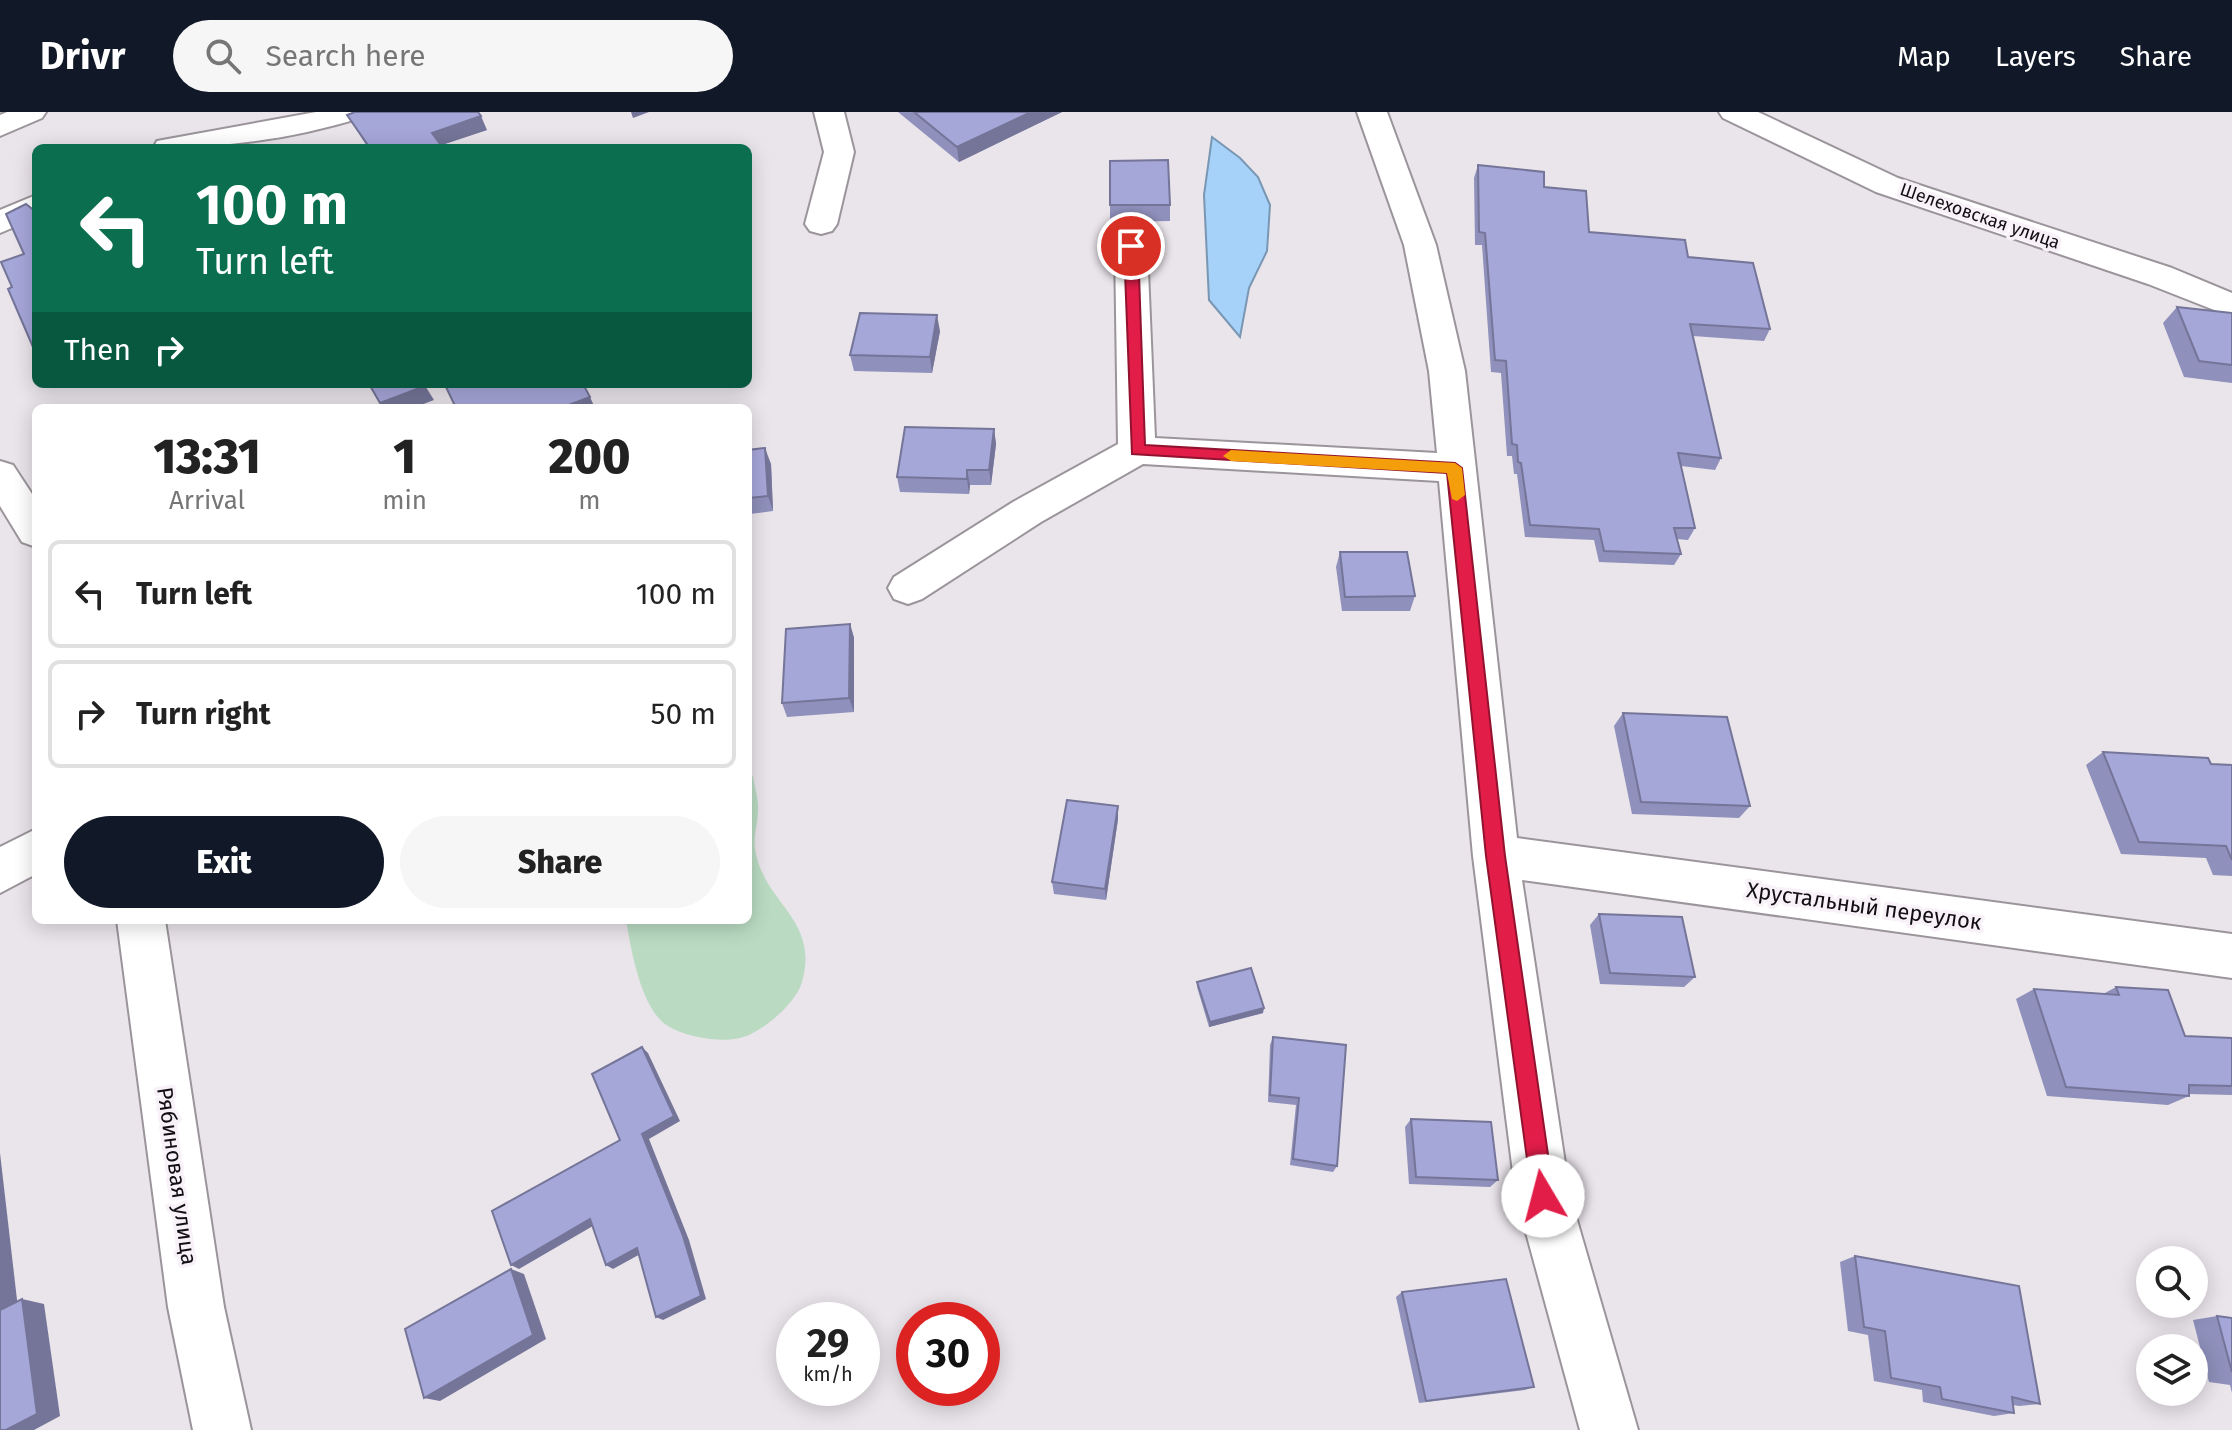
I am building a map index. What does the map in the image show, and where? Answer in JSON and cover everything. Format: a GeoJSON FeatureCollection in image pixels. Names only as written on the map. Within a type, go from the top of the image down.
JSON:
{"type":"FeatureCollection","features":[{"type":"Feature","properties":{"kind":"street"},"geometry":{"type":"LineString","coordinates":[[0,127],[31,112]]}},
{"type":"Feature","properties":{"kind":"street"},"geometry":{"type":"LineString","coordinates":[[184,144],[311,123],[349,112]]}},
{"type":"Feature","properties":{"kind":"street"},"geometry":{"type":"LineString","coordinates":[[821,224],[839,152],[829,112]]}},
{"type":"Feature","properties":{"kind":"street"},"geometry":{"type":"LineString","coordinates":[[1372,112],[1420,245],[1435,304],[1447,371],[1496,856],[1543,1196],[1609,1430]]}},
{"type":"Feature","properties":{"kind":"street","name":"Шелеховская улица"},"geometry":{"type":"LineString","coordinates":[[1734,112],[1887,185],[2160,276],[2232,306]]}},
{"type":"Feature","properties":{"kind":"street"},"geometry":{"type":"LineString","coordinates":[[0,223],[32,207]]}},
{"type":"Feature","properties":{"kind":"street"},"geometry":{"type":"LineString","coordinates":[[1131,246],[1137,450]]}},
{"type":"Feature","properties":{"kind":"street"},"geometry":{"type":"LineString","coordinates":[[908,588],[1051,498],[1137,450],[1455,468]]}},
{"type":"Feature","properties":{"kind":"street"},"geometry":{"type":"LineString","coordinates":[[0,475],[32,526]]}},
{"type":"Feature","properties":{"kind":"street"},"geometry":{"type":"LineString","coordinates":[[0,872],[32,852]]}},
{"type":"Feature","properties":{"kind":"street","name":"Хрустальный переулок"},"geometry":{"type":"LineString","coordinates":[[1496,856],[2232,956]]}},
{"type":"Feature","properties":{"kind":"street","name":"Рябиновая улица"},"geometry":{"type":"LineString","coordinates":[[142,924],[196,1307],[222,1430]]}},
{"type":"Feature","properties":{"kind":"green space"},"geometry":{"type":"Polygon","coordinates":[[[753,776],[758,802],[755,849],[760,868],[797,926],[803,942],[805,960],[802,982],[793,999],[758,1030],[740,1038],[722,1040],[684,1033],[668,1026],[651,1007],[627,924],[752,924],[753,776]]]}},
{"type":"Feature","properties":{"kind":"water"},"geometry":{"type":"Polygon","coordinates":[[[1212,137],[1240,158],[1258,177],[1270,205],[1267,251],[1249,288],[1240,337],[1209,300],[1204,195],[1212,137]]]}},
{"type":"Feature","properties":{"kind":"building"},"geometry":{"type":"Polygon","coordinates":[[[355,112],[478,112],[481,116],[432,133],[440,144],[367,144],[347,115],[355,112]]]}},
{"type":"Feature","properties":{"kind":"building"},"geometry":{"type":"Polygon","coordinates":[[[914,112],[1031,112],[957,147],[914,112]]]}},
{"type":"Feature","properties":{"kind":"building"},"geometry":{"type":"Polygon","coordinates":[[[1168,160],[1170,205],[1110,205],[1110,161],[1168,160]]]}},
{"type":"Feature","properties":{"kind":"building"},"geometry":{"type":"Polygon","coordinates":[[[1478,165],[1544,172],[1544,187],[1586,191],[1589,232],[1685,240],[1688,257],[1753,263],[1770,329],[1690,324],[1721,458],[1678,453],[1695,528],[1674,528],[1681,554],[1604,551],[1599,529],[1530,525],[1517,445],[1512,444],[1506,361],[1495,360],[1485,233],[1479,232],[1478,165]]]}},
{"type":"Feature","properties":{"kind":"building"},"geometry":{"type":"Polygon","coordinates":[[[26,204],[32,209],[32,345],[8,289],[12,287],[1,262],[24,254],[6,214],[26,204]]]}},
{"type":"Feature","properties":{"kind":"building"},"geometry":{"type":"Polygon","coordinates":[[[2177,307],[2232,313],[2232,365],[2199,361],[2177,307]]]}},
{"type":"Feature","properties":{"kind":"building"},"geometry":{"type":"Polygon","coordinates":[[[860,313],[937,315],[930,357],[850,355],[860,313]]]}},
{"type":"Feature","properties":{"kind":"building"},"geometry":{"type":"Polygon","coordinates":[[[371,388],[420,388],[380,403],[371,388]]]}},
{"type":"Feature","properties":{"kind":"building"},"geometry":{"type":"Polygon","coordinates":[[[446,388],[585,388],[590,397],[572,404],[454,404],[446,388]]]}},
{"type":"Feature","properties":{"kind":"building"},"geometry":{"type":"Polygon","coordinates":[[[905,427],[994,429],[989,470],[967,470],[967,479],[897,477],[905,427]]]}},
{"type":"Feature","properties":{"kind":"building"},"geometry":{"type":"Polygon","coordinates":[[[765,448],[768,496],[752,498],[752,450],[765,448]]]}},
{"type":"Feature","properties":{"kind":"building"},"geometry":{"type":"Polygon","coordinates":[[[1340,552],[1407,552],[1415,596],[1345,597],[1340,552]]]}},
{"type":"Feature","properties":{"kind":"building"},"geometry":{"type":"Polygon","coordinates":[[[850,624],[849,698],[782,703],[786,629],[850,624]]]}},
{"type":"Feature","properties":{"kind":"building"},"geometry":{"type":"Polygon","coordinates":[[[1623,713],[1727,717],[1750,806],[1641,802],[1623,713]]]}},
{"type":"Feature","properties":{"kind":"building"},"geometry":{"type":"Polygon","coordinates":[[[2103,752],[2208,758],[2211,764],[2232,765],[2232,860],[2226,846],[2139,842],[2103,752]]]}},
{"type":"Feature","properties":{"kind":"building"},"geometry":{"type":"Polygon","coordinates":[[[1067,800],[1118,806],[1105,889],[1052,882],[1067,800]]]}},
{"type":"Feature","properties":{"kind":"building"},"geometry":{"type":"Polygon","coordinates":[[[1599,914],[1682,917],[1695,977],[1610,973],[1599,914]]]}},
{"type":"Feature","properties":{"kind":"building"},"geometry":{"type":"Polygon","coordinates":[[[1251,968],[1264,1008],[1210,1022],[1197,982],[1251,968]]]}},
{"type":"Feature","properties":{"kind":"building"},"geometry":{"type":"Polygon","coordinates":[[[2116,987],[2168,990],[2185,1036],[2232,1038],[2232,1086],[2189,1085],[2189,1096],[2066,1087],[2034,989],[2119,995],[2116,987]]]}},
{"type":"Feature","properties":{"kind":"building"},"geometry":{"type":"Polygon","coordinates":[[[1273,1037],[1346,1045],[1337,1166],[1293,1159],[1299,1098],[1270,1095],[1273,1037]]]}},
{"type":"Feature","properties":{"kind":"building"},"geometry":{"type":"Polygon","coordinates":[[[642,1047],[674,1116],[642,1134],[683,1236],[701,1296],[656,1317],[637,1248],[606,1265],[590,1219],[511,1265],[492,1211],[620,1140],[592,1074],[642,1047]]]}},
{"type":"Feature","properties":{"kind":"building"},"geometry":{"type":"Polygon","coordinates":[[[1411,1119],[1491,1122],[1498,1180],[1416,1177],[1411,1119]]]}},
{"type":"Feature","properties":{"kind":"building"},"geometry":{"type":"Polygon","coordinates":[[[1855,1256],[2019,1286],[2040,1404],[2012,1397],[2014,1413],[1942,1399],[1940,1387],[1891,1378],[1885,1331],[1864,1327],[1855,1256]]]}},
{"type":"Feature","properties":{"kind":"building"},"geometry":{"type":"Polygon","coordinates":[[[511,1269],[533,1335],[424,1398],[405,1329],[511,1269]]]}},
{"type":"Feature","properties":{"kind":"building"},"geometry":{"type":"Polygon","coordinates":[[[1506,1279],[1534,1387],[1426,1401],[1402,1292],[1506,1279]]]}},
{"type":"Feature","properties":{"kind":"building"},"geometry":{"type":"Polygon","coordinates":[[[22,1299],[37,1414],[0,1430],[0,1310],[22,1299]]]}},
{"type":"Feature","properties":{"kind":"building"},"geometry":{"type":"Polygon","coordinates":[[[2217,1316],[2232,1318],[2232,1372],[2217,1316]]]}},
{"type":"Feature","properties":{"kind":"slow traffic"},"geometry":{"type":"LineString","coordinates":[[1231,456],[1455,468],[1457,495]]}},
{"type":"Feature","properties":{"kind":"route"},"geometry":{"type":"LineString","coordinates":[[1131,246],[1137,450],[1455,468],[1496,856],[1543,1196]]}}]}
